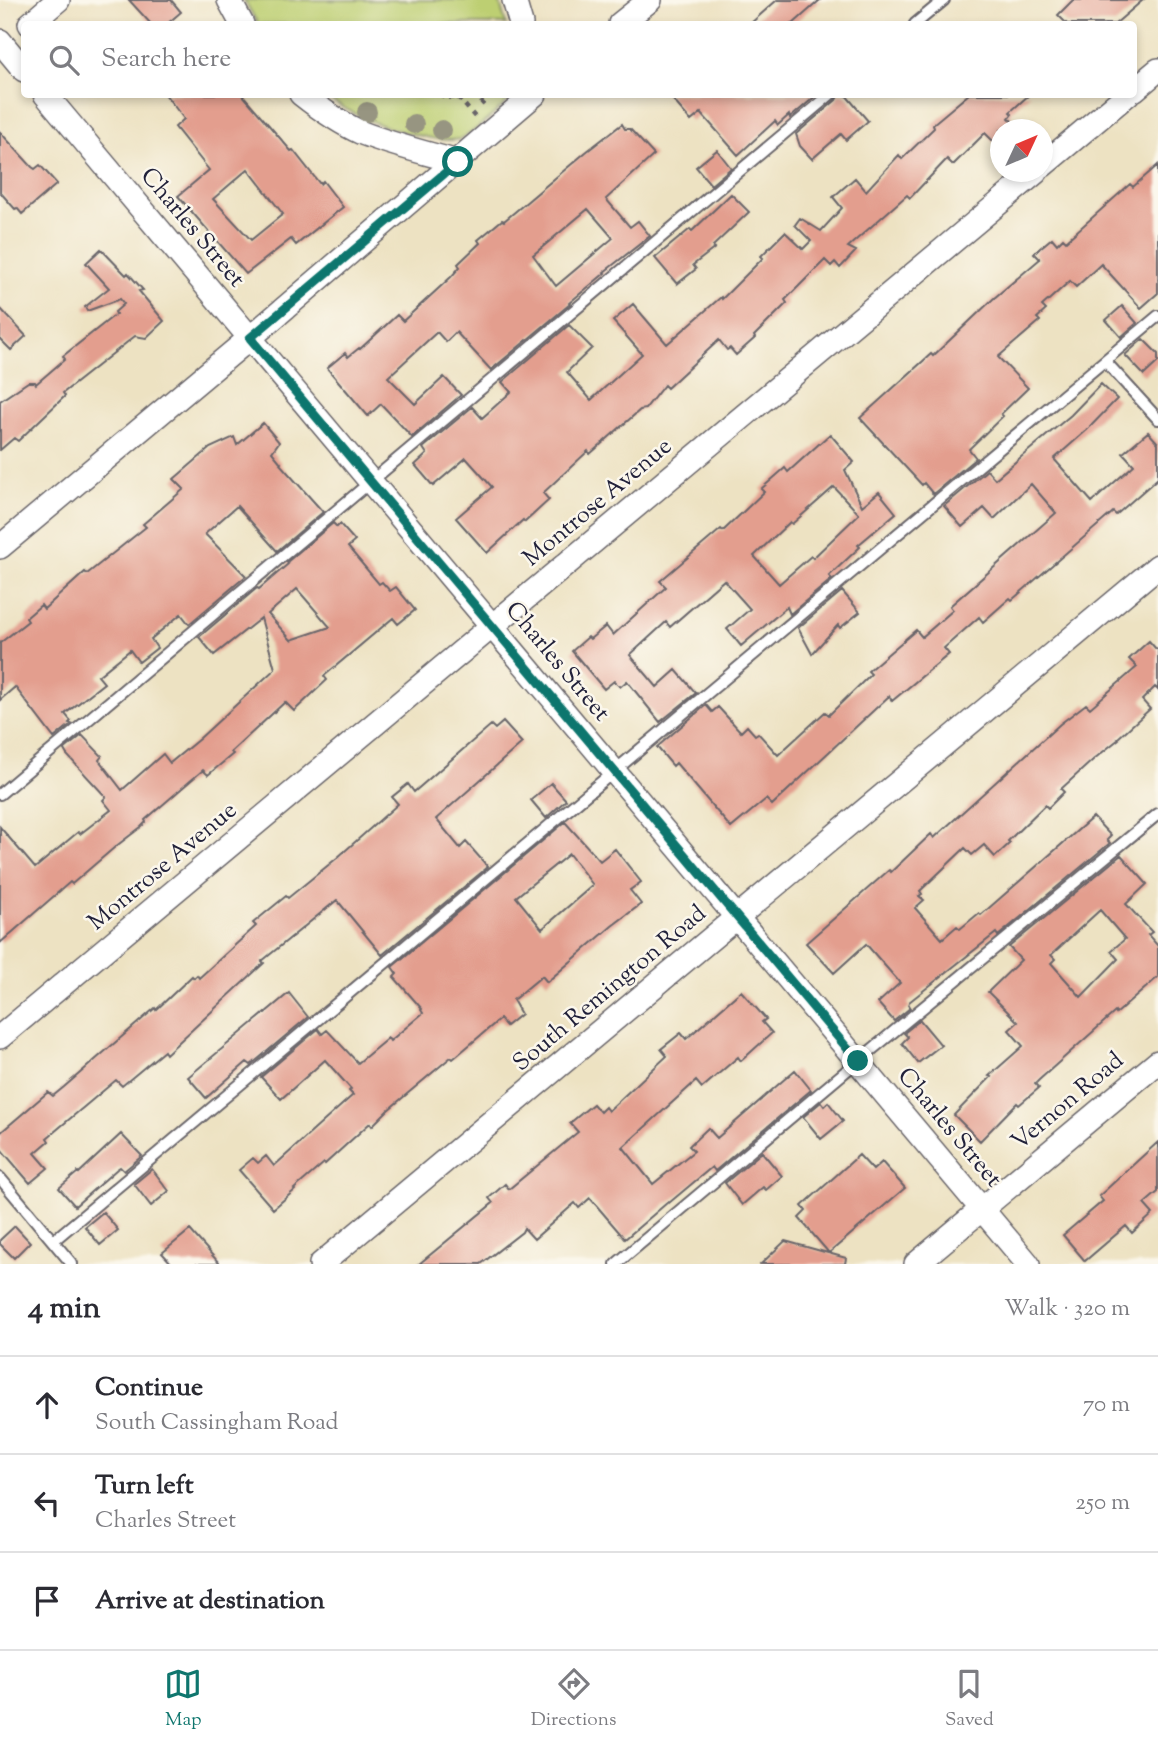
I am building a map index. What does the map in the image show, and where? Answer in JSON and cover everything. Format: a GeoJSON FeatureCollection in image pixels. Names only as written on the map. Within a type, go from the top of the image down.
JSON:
{"type":"FeatureCollection","features":[{"type":"Feature","properties":{"kind":"street"},"geometry":{"type":"LineString","coordinates":[[34,21],[58,0]]}},
{"type":"Feature","properties":{"kind":"street"},"geometry":{"type":"LineString","coordinates":[[229,0],[240,21]]}},
{"type":"Feature","properties":{"kind":"street"},"geometry":{"type":"LineString","coordinates":[[513,0],[520,21]]}},
{"type":"Feature","properties":{"kind":"street"},"geometry":{"type":"LineString","coordinates":[[624,21],[650,0]]}},
{"type":"Feature","properties":{"kind":"street"},"geometry":{"type":"LineString","coordinates":[[21,31],[1,46],[21,67]]}},
{"type":"Feature","properties":{"kind":"street"},"geometry":{"type":"LineString","coordinates":[[1137,87],[1158,70]]}},
{"type":"Feature","properties":{"kind":"street","name":"Charles Street"},"geometry":{"type":"LineString","coordinates":[[48,98],[1028,1264]]}},
{"type":"Feature","properties":{"kind":"street"},"geometry":{"type":"LineString","coordinates":[[306,98],[329,115],[360,132],[392,144],[458,162]]}},
{"type":"Feature","properties":{"kind":"street"},"geometry":{"type":"LineString","coordinates":[[0,547],[458,162],[530,98]]}},
{"type":"Feature","properties":{"kind":"street"},"geometry":{"type":"LineString","coordinates":[[1053,157],[1123,98]]}},
{"type":"Feature","properties":{"kind":"street","name":"Montrose Avenue"},"geometry":{"type":"LineString","coordinates":[[0,1037],[1024,182]]}},
{"type":"Feature","properties":{"kind":"street","name":"South Remington Road"},"geometry":{"type":"LineString","coordinates":[[321,1264],[1158,566]]}},
{"type":"Feature","properties":{"kind":"street","name":"Vernon Road"},"geometry":{"type":"LineString","coordinates":[[916,1264],[1158,1062]]}},
{"type":"Feature","properties":{"kind":"lane"},"geometry":{"type":"LineString","coordinates":[[919,21],[944,0]]}},
{"type":"Feature","properties":{"kind":"lane"},"geometry":{"type":"LineString","coordinates":[[0,794],[826,98]]}},
{"type":"Feature","properties":{"kind":"lane"},"geometry":{"type":"LineString","coordinates":[[52,1241],[1158,316]]}},
{"type":"Feature","properties":{"kind":"lane"},"geometry":{"type":"LineString","coordinates":[[1105,361],[1158,419]]}},
{"type":"Feature","properties":{"kind":"lane"},"geometry":{"type":"LineString","coordinates":[[616,1264],[1158,814]]}},
{"type":"Feature","properties":{"kind":"lane"},"geometry":{"type":"LineString","coordinates":[[0,1178],[72,1264]]}},
{"type":"Feature","properties":{"kind":"path"},"geometry":{"type":"LineString","coordinates":[[459,98],[476,117]]}},
{"type":"Feature","properties":{"kind":"path"},"geometry":{"type":"LineString","coordinates":[[477,98],[486,108]]}},
{"type":"Feature","properties":{"kind":"green space"},"geometry":{"type":"Polygon","coordinates":[[[244,0],[499,0],[505,21],[256,21],[244,0]]]}},
{"type":"Feature","properties":{"kind":"green space"},"geometry":{"type":"Polygon","coordinates":[[[328,98],[511,98],[471,132],[460,139],[450,140],[380,125],[328,98]]]}},
{"type":"Feature","properties":{"kind":"building"},"geometry":{"type":"Polygon","coordinates":[[[129,0],[171,0],[181,12],[170,21],[148,21],[129,0]]]}},
{"type":"Feature","properties":{"kind":"building"},"geometry":{"type":"Polygon","coordinates":[[[777,0],[820,0],[796,21],[753,21],[777,0]]]}},
{"type":"Feature","properties":{"kind":"building"},"geometry":{"type":"Polygon","coordinates":[[[1073,0],[1143,0],[1118,21],[1064,21],[1058,15],[1073,0]]]}},
{"type":"Feature","properties":{"kind":"building"},"geometry":{"type":"Polygon","coordinates":[[[168,98],[245,98],[320,184],[323,181],[343,207],[296,245],[291,239],[246,274],[178,196],[209,170],[175,127],[184,119],[168,98]],[[248,169],[213,199],[251,240],[283,214],[248,169]]]}},
{"type":"Feature","properties":{"kind":"building"},"geometry":{"type":"Polygon","coordinates":[[[671,98],[813,98],[790,118],[789,115],[778,125],[775,121],[738,155],[701,113],[691,121],[671,98]]]}},
{"type":"Feature","properties":{"kind":"building"},"geometry":{"type":"Polygon","coordinates":[[[848,98],[868,121],[846,140],[841,134],[812,159],[800,146],[796,134],[836,100],[848,98]]]}},
{"type":"Feature","properties":{"kind":"building"},"geometry":{"type":"Polygon","coordinates":[[[964,98],[1026,98],[1010,112],[1010,119],[990,119],[990,138],[985,133],[953,165],[947,159],[910,198],[907,195],[848,247],[856,251],[840,268],[835,262],[831,266],[825,260],[785,300],[787,303],[755,338],[736,355],[730,348],[727,350],[719,340],[667,388],[664,385],[645,409],[640,410],[590,454],[588,451],[543,493],[549,500],[487,553],[456,518],[492,487],[466,458],[433,486],[415,465],[427,454],[423,448],[472,407],[482,418],[511,392],[502,382],[569,325],[592,348],[567,372],[591,400],[642,354],[613,321],[633,304],[667,344],[721,297],[722,299],[785,232],[803,249],[811,241],[795,225],[800,218],[821,231],[842,208],[833,197],[855,178],[866,191],[899,155],[902,159],[934,128],[933,124],[964,98]]]}},
{"type":"Feature","properties":{"kind":"building"},"geometry":{"type":"Polygon","coordinates":[[[622,124],[654,155],[606,199],[630,227],[638,221],[650,236],[604,272],[491,370],[456,332],[446,342],[437,332],[388,377],[415,404],[444,377],[461,395],[412,437],[381,404],[368,416],[327,368],[345,353],[348,357],[360,349],[397,315],[403,321],[451,277],[460,267],[458,264],[480,243],[478,240],[622,124]],[[588,209],[533,255],[556,286],[613,238],[588,209]]]}},
{"type":"Feature","properties":{"kind":"building"},"geometry":{"type":"Polygon","coordinates":[[[0,132],[32,167],[35,169],[40,165],[57,184],[22,214],[0,192],[0,132]]]}},
{"type":"Feature","properties":{"kind":"building"},"geometry":{"type":"Polygon","coordinates":[[[717,150],[731,168],[711,185],[696,167],[717,150]]]}},
{"type":"Feature","properties":{"kind":"building"},"geometry":{"type":"Polygon","coordinates":[[[1158,165],[1158,293],[1141,308],[1101,264],[1076,287],[1070,281],[1042,306],[1046,310],[1037,318],[1040,321],[998,357],[1028,388],[969,449],[976,458],[933,494],[860,418],[1040,259],[1034,253],[1052,238],[1057,244],[1063,238],[1066,241],[1130,184],[1133,187],[1158,165]]]}},
{"type":"Feature","properties":{"kind":"building"},"geometry":{"type":"Polygon","coordinates":[[[731,194],[749,212],[713,246],[715,248],[693,265],[696,269],[677,284],[655,258],[690,229],[692,231],[731,194]]]}},
{"type":"Feature","properties":{"kind":"building"},"geometry":{"type":"Polygon","coordinates":[[[101,249],[143,290],[139,291],[164,321],[146,338],[135,336],[63,393],[65,396],[18,441],[14,438],[0,450],[0,401],[28,382],[36,384],[65,359],[63,356],[116,314],[124,304],[120,299],[87,311],[85,307],[109,288],[86,263],[101,249]]]}},
{"type":"Feature","properties":{"kind":"building"},"geometry":{"type":"Polygon","coordinates":[[[1122,306],[1137,323],[1121,337],[1106,320],[1122,306]]]}},
{"type":"Feature","properties":{"kind":"building"},"geometry":{"type":"Polygon","coordinates":[[[0,308],[26,336],[11,350],[0,339],[0,308]]]}},
{"type":"Feature","properties":{"kind":"building"},"geometry":{"type":"Polygon","coordinates":[[[1143,339],[1158,354],[1158,362],[1144,375],[1125,355],[1143,339]]]}},
{"type":"Feature","properties":{"kind":"building"},"geometry":{"type":"Polygon","coordinates":[[[1101,384],[1117,399],[1054,459],[1092,502],[1134,465],[1123,453],[1148,432],[1158,443],[1158,478],[1116,515],[1113,512],[1012,600],[1010,598],[983,622],[979,617],[944,648],[949,654],[892,701],[889,696],[772,805],[766,799],[731,828],[676,763],[673,766],[657,747],[706,705],[712,712],[718,707],[741,732],[747,726],[755,735],[758,733],[778,755],[825,712],[829,715],[871,674],[868,671],[916,630],[922,637],[953,610],[950,606],[1056,513],[1031,484],[994,519],[984,508],[962,527],[944,506],[987,470],[995,479],[1071,415],[1101,384]]]}},
{"type":"Feature","properties":{"kind":"building"},"geometry":{"type":"Polygon","coordinates":[[[263,423],[279,442],[272,452],[280,464],[323,512],[277,551],[237,506],[205,534],[246,576],[189,624],[181,614],[151,639],[157,648],[139,662],[130,650],[98,676],[104,683],[65,714],[71,724],[54,738],[15,687],[0,700],[0,643],[28,621],[26,618],[41,605],[44,609],[85,572],[87,574],[146,527],[143,524],[184,489],[174,479],[210,448],[234,437],[237,445],[263,423]]]}},
{"type":"Feature","properties":{"kind":"building"},"geometry":{"type":"Polygon","coordinates":[[[830,434],[854,462],[845,470],[862,506],[879,492],[896,513],[858,545],[860,547],[829,576],[832,579],[790,614],[787,607],[741,646],[727,629],[750,609],[724,580],[670,627],[666,622],[630,655],[657,687],[676,670],[696,693],[660,722],[627,681],[620,687],[614,681],[604,689],[572,651],[606,626],[613,635],[666,587],[660,581],[721,529],[723,531],[764,492],[761,489],[785,468],[788,472],[830,434]],[[834,487],[792,524],[790,522],[754,556],[779,584],[811,556],[813,558],[859,514],[834,487]]]}},
{"type":"Feature","properties":{"kind":"building"},"geometry":{"type":"Polygon","coordinates":[[[333,523],[337,527],[340,524],[355,541],[348,547],[379,584],[382,582],[390,591],[396,587],[415,610],[398,624],[393,618],[324,676],[327,680],[294,711],[285,702],[231,752],[233,754],[208,775],[203,770],[145,820],[141,827],[72,884],[70,882],[0,943],[0,827],[35,868],[78,832],[80,834],[111,810],[103,800],[106,797],[64,750],[82,735],[102,756],[99,760],[122,790],[163,754],[170,763],[275,669],[261,618],[214,655],[199,637],[259,589],[288,564],[287,562],[333,523]],[[297,589],[268,614],[291,640],[330,627],[297,589]]]}},
{"type":"Feature","properties":{"kind":"building"},"geometry":{"type":"Polygon","coordinates":[[[842,591],[860,612],[840,628],[838,625],[812,654],[798,628],[842,591]]]}},
{"type":"Feature","properties":{"kind":"building"},"geometry":{"type":"Polygon","coordinates":[[[1149,641],[1158,648],[1158,690],[1155,687],[1142,700],[1150,709],[1061,789],[1064,792],[1048,808],[1045,805],[995,857],[984,845],[972,855],[965,848],[920,891],[922,894],[919,896],[924,900],[915,908],[942,939],[957,926],[960,929],[979,913],[981,915],[1093,817],[1111,836],[1107,840],[1110,843],[998,936],[996,933],[909,1002],[910,1008],[894,1021],[878,1003],[900,983],[866,944],[834,973],[806,943],[889,870],[891,872],[931,834],[934,838],[1060,724],[1086,704],[1090,708],[1137,667],[1129,659],[1149,641]]]}},
{"type":"Feature","properties":{"kind":"building"},"geometry":{"type":"Polygon","coordinates":[[[503,722],[522,743],[436,819],[460,848],[466,842],[488,867],[382,955],[337,900],[262,961],[264,963],[166,1054],[164,1051],[122,1086],[116,1080],[47,1138],[49,1141],[35,1153],[48,1168],[30,1183],[0,1148],[0,1133],[48,1092],[53,1096],[155,1008],[156,1010],[192,976],[194,978],[197,975],[199,978],[256,926],[253,923],[337,858],[398,804],[392,797],[408,784],[414,792],[491,725],[495,729],[503,722]]]}},
{"type":"Feature","properties":{"kind":"building"},"geometry":{"type":"Polygon","coordinates":[[[551,783],[566,800],[546,818],[531,800],[551,783]]]}},
{"type":"Feature","properties":{"kind":"building"},"geometry":{"type":"Polygon","coordinates":[[[565,822],[600,861],[615,849],[641,882],[630,890],[641,904],[547,982],[542,976],[513,1000],[521,1014],[506,1026],[500,1019],[453,1059],[451,1057],[372,1126],[370,1123],[273,1209],[239,1170],[253,1158],[258,1163],[266,1156],[274,1166],[353,1095],[349,1091],[351,1089],[325,1060],[281,1099],[261,1077],[318,1029],[322,1034],[327,1030],[358,1063],[388,1038],[390,1041],[423,1013],[394,977],[397,974],[392,967],[565,822]],[[569,854],[516,897],[542,929],[593,885],[569,854]]]}},
{"type":"Feature","properties":{"kind":"building"},"geometry":{"type":"Polygon","coordinates":[[[1121,855],[1147,884],[1126,904],[1152,932],[1148,935],[1158,946],[1158,977],[1039,1080],[1035,1084],[1039,1088],[1019,1105],[1017,1103],[980,1141],[954,1115],[991,1077],[989,1076],[1023,1046],[1009,1030],[1018,1022],[988,992],[1021,960],[1009,947],[1121,855]],[[1100,910],[1051,955],[1055,959],[1051,963],[1081,997],[1118,959],[1111,951],[1125,939],[1100,910]]]}},
{"type":"Feature","properties":{"kind":"building"},"geometry":{"type":"Polygon","coordinates":[[[741,991],[766,1019],[762,1022],[772,1033],[741,1061],[738,1057],[702,1088],[696,1081],[623,1147],[653,1184],[694,1151],[689,1146],[708,1128],[717,1138],[795,1070],[811,1090],[715,1171],[712,1167],[625,1239],[590,1198],[579,1208],[575,1203],[534,1239],[524,1228],[481,1264],[419,1264],[493,1203],[489,1198],[505,1184],[509,1189],[578,1132],[570,1123],[593,1104],[600,1112],[605,1107],[608,1111],[667,1056],[661,1049],[681,1033],[686,1039],[741,991]]]}},
{"type":"Feature","properties":{"kind":"building"},"geometry":{"type":"Polygon","coordinates":[[[289,993],[308,1017],[251,1065],[247,1062],[206,1098],[188,1077],[289,993]]]}},
{"type":"Feature","properties":{"kind":"building"},"geometry":{"type":"Polygon","coordinates":[[[920,1020],[941,1045],[918,1063],[902,1043],[908,1037],[904,1033],[920,1020]]]}},
{"type":"Feature","properties":{"kind":"building"},"geometry":{"type":"Polygon","coordinates":[[[821,1102],[824,1106],[828,1102],[843,1121],[821,1139],[803,1117],[821,1102]]]}},
{"type":"Feature","properties":{"kind":"building"},"geometry":{"type":"Polygon","coordinates":[[[121,1134],[142,1156],[124,1171],[120,1167],[117,1169],[75,1206],[59,1188],[121,1134]]]}},
{"type":"Feature","properties":{"kind":"building"},"geometry":{"type":"Polygon","coordinates":[[[1158,1142],[1158,1192],[1144,1204],[1153,1214],[1132,1233],[1126,1226],[1085,1261],[1063,1235],[1103,1201],[1099,1196],[1158,1142]]]}},
{"type":"Feature","properties":{"kind":"building"},"geometry":{"type":"Polygon","coordinates":[[[762,1152],[782,1176],[766,1190],[763,1187],[742,1205],[725,1183],[762,1152]]]}},
{"type":"Feature","properties":{"kind":"building"},"geometry":{"type":"Polygon","coordinates":[[[859,1155],[873,1170],[882,1162],[905,1188],[829,1253],[799,1218],[806,1211],[802,1206],[859,1155]]]}},
{"type":"Feature","properties":{"kind":"building"},"geometry":{"type":"Polygon","coordinates":[[[152,1169],[169,1191],[151,1206],[134,1184],[152,1169]]]}},
{"type":"Feature","properties":{"kind":"building"},"geometry":{"type":"Polygon","coordinates":[[[103,1212],[118,1230],[100,1245],[85,1227],[103,1212]]]}},
{"type":"Feature","properties":{"kind":"building"},"geometry":{"type":"Polygon","coordinates":[[[15,1226],[30,1242],[14,1258],[0,1244],[0,1240],[15,1226]]]}},
{"type":"Feature","properties":{"kind":"building"},"geometry":{"type":"Polygon","coordinates":[[[190,1230],[220,1264],[172,1264],[162,1253],[190,1230]]]}},
{"type":"Feature","properties":{"kind":"building"},"geometry":{"type":"Polygon","coordinates":[[[785,1241],[846,1258],[845,1264],[761,1264],[785,1241]]]}},
{"type":"Feature","properties":{"kind":"route"},"geometry":{"type":"LineString","coordinates":[[458,162],[250,338],[858,1061]]}}]}
